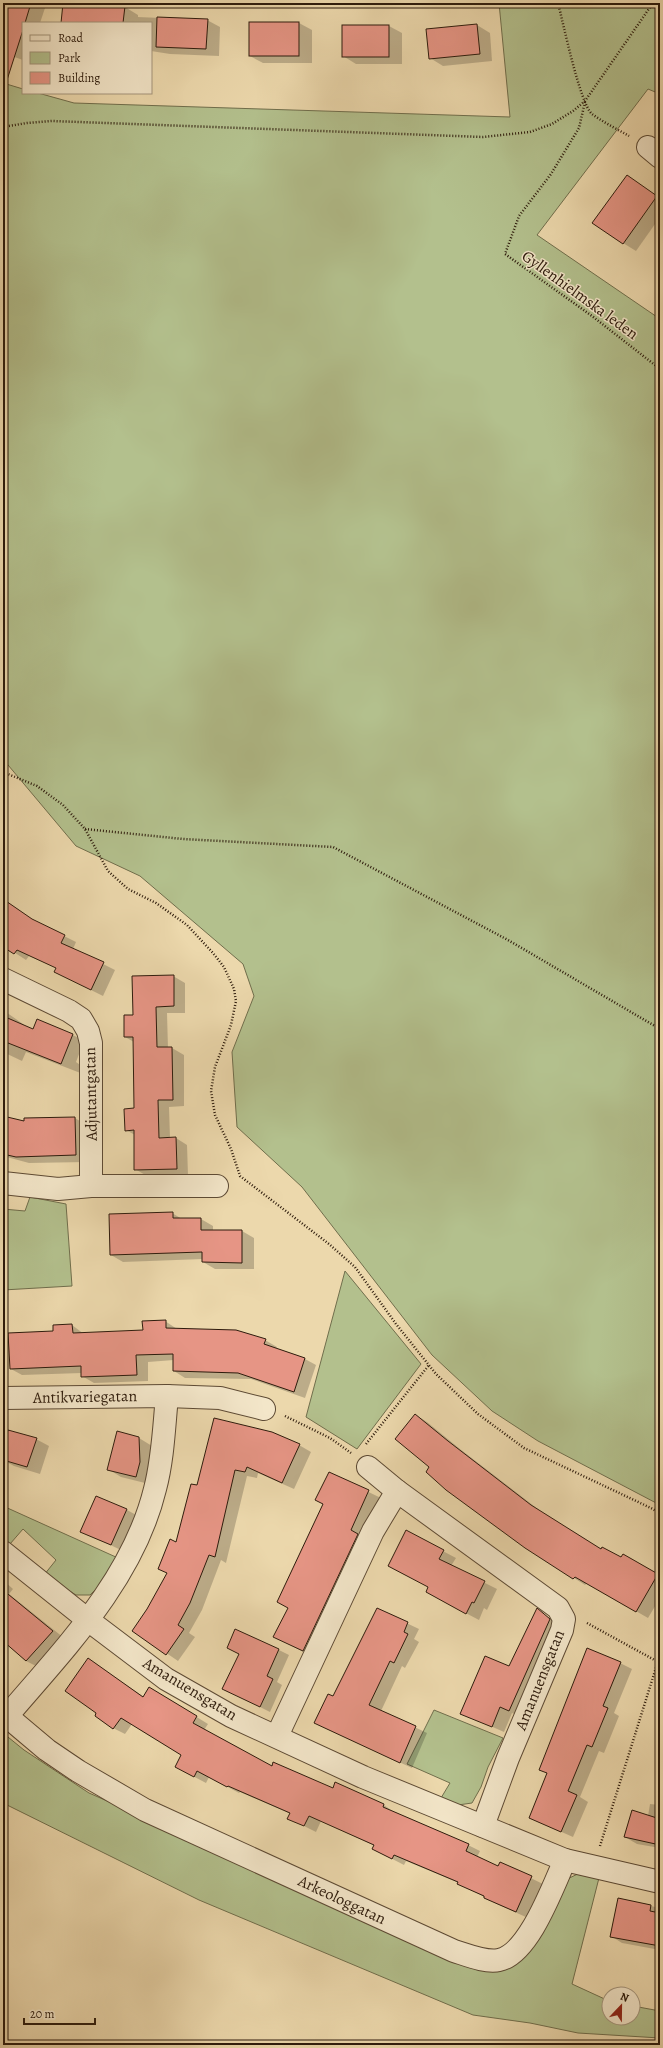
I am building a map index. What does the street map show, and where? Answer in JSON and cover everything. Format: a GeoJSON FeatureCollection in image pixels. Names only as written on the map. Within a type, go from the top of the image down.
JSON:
{"type":"FeatureCollection","features":[{"type":"Feature","properties":{"kind":"street","name":"Adjutantgatan"},"geometry":{"type":"LineString","coordinates":[[3,979],[69,1011],[81,1019],[88,1031],[91,1043],[91,1186]]}},
{"type":"Feature","properties":{"kind":"street"},"geometry":{"type":"LineString","coordinates":[[3,1183],[58,1189],[91,1186],[217,1186]]}},
{"type":"Feature","properties":{"kind":"street"},"geometry":{"type":"LineString","coordinates":[[5,1714],[88,1620],[126,1562],[146,1519],[155,1490],[162,1456],[167,1396]]}},
{"type":"Feature","properties":{"kind":"street","name":"Antikvariegatan"},"geometry":{"type":"LineString","coordinates":[[3,1398],[167,1396],[220,1398],[264,1409]]}},
{"type":"Feature","properties":{"kind":"street","name":"Amanuensgatan"},"geometry":{"type":"LineString","coordinates":[[362,1462],[397,1491],[558,1608],[564,1619],[562,1630],[508,1758],[483,1826]]}},
{"type":"Feature","properties":{"kind":"street"},"geometry":{"type":"LineString","coordinates":[[277,1736],[373,1531],[397,1491]]}},
{"type":"Feature","properties":{"kind":"street"},"geometry":{"type":"LineString","coordinates":[[3,1552],[88,1620]]}},
{"type":"Feature","properties":{"kind":"street","name":"Amanuensgatan"},"geometry":{"type":"LineString","coordinates":[[88,1620],[166,1678],[231,1716],[363,1776],[565,1860]]}},
{"type":"Feature","properties":{"kind":"street","name":"Arkeologgatan"},"geometry":{"type":"LineString","coordinates":[[5,1714],[48,1750],[78,1771],[145,1810],[454,1951],[478,1958],[499,1961],[513,1954],[522,1944],[534,1928],[565,1860]]}},
{"type":"Feature","properties":{"kind":"street"},"geometry":{"type":"LineString","coordinates":[[565,1860],[660,1882]]}},
{"type":"Feature","properties":{"kind":"path"},"geometry":{"type":"LineString","coordinates":[[558,3],[585,101],[591,113],[654,152]]}},
{"type":"Feature","properties":{"kind":"path"},"geometry":{"type":"LineString","coordinates":[[3,128],[27,123],[52,121],[483,137],[530,132],[552,124],[585,101],[653,3]]}},
{"type":"Feature","properties":{"kind":"path","name":"Gyllenhielmska leden"},"geometry":{"type":"LineString","coordinates":[[585,101],[579,128],[551,174],[519,216],[505,254],[592,316],[660,369]]}},
{"type":"Feature","properties":{"kind":"path"},"geometry":{"type":"LineString","coordinates":[[3,772],[37,786],[51,795],[75,816],[85,829],[108,871],[128,889],[156,903],[188,925],[213,953],[234,989],[236,1001],[235,1013],[215,1067],[211,1092],[215,1115],[231,1150],[240,1176],[329,1244],[355,1267],[396,1324],[429,1365],[456,1395],[478,1414],[524,1448],[653,1509],[660,1514]]}},
{"type":"Feature","properties":{"kind":"path"},"geometry":{"type":"LineString","coordinates":[[85,829],[183,839],[333,846],[508,940],[660,1029]]}},
{"type":"Feature","properties":{"kind":"path"},"geometry":{"type":"LineString","coordinates":[[264,1409],[309,1427],[330,1438],[362,1462],[429,1365]]}},
{"type":"Feature","properties":{"kind":"path"},"geometry":{"type":"LineString","coordinates":[[564,1619],[588,1624],[658,1662]]}},
{"type":"Feature","properties":{"kind":"path"},"geometry":{"type":"LineString","coordinates":[[594,1867],[660,1656]]}},
{"type":"Feature","properties":{"kind":"green space"},"geometry":{"type":"Polygon","coordinates":[[[499,3],[660,3],[660,94],[648,89],[537,235],[660,319],[660,1505],[538,1441],[492,1411],[432,1355],[302,1187],[237,1127],[232,1052],[254,996],[243,964],[140,876],[76,846],[3,759],[3,83],[22,89],[22,94],[42,94],[74,103],[510,117],[499,3]]]}},
{"type":"Feature","properties":{"kind":"green space"},"geometry":{"type":"Polygon","coordinates":[[[30,1197],[66,1204],[72,1286],[3,1290],[3,1209],[25,1211],[30,1197]]]}},
{"type":"Feature","properties":{"kind":"green space"},"geometry":{"type":"Polygon","coordinates":[[[345,1271],[421,1364],[357,1449],[306,1417],[345,1271]]]}},
{"type":"Feature","properties":{"kind":"green space"},"geometry":{"type":"Polygon","coordinates":[[[3,1506],[118,1558],[102,1583],[90,1595],[76,1595],[44,1575],[56,1560],[23,1529],[10,1544],[3,1539],[3,1506]]]}},
{"type":"Feature","properties":{"kind":"green space"},"geometry":{"type":"Polygon","coordinates":[[[434,1710],[503,1738],[488,1767],[481,1787],[472,1803],[458,1805],[441,1798],[450,1783],[407,1764],[434,1710]]]}},
{"type":"Feature","properties":{"kind":"green space"},"geometry":{"type":"Polygon","coordinates":[[[3,1733],[24,1750],[89,1793],[482,1966],[502,1966],[563,1881],[584,1871],[600,1874],[572,1984],[601,1997],[601,2026],[641,2026],[641,2007],[660,2011],[660,2038],[578,2033],[530,2023],[473,2015],[199,1900],[3,1803],[3,1733]]]}},
{"type":"Feature","properties":{"kind":"building"},"geometry":{"type":"Polygon","coordinates":[[[3,3],[31,3],[25,22],[22,22],[22,33],[7,80],[3,79],[3,3]]]}},
{"type":"Feature","properties":{"kind":"building"},"geometry":{"type":"Polygon","coordinates":[[[63,3],[93,3],[125,6],[123,22],[61,22],[63,3]]]}},
{"type":"Feature","properties":{"kind":"building"},"geometry":{"type":"Polygon","coordinates":[[[157,17],[208,19],[206,49],[156,47],[157,17]]]}},
{"type":"Feature","properties":{"kind":"building"},"geometry":{"type":"Polygon","coordinates":[[[249,22],[299,22],[299,56],[249,56],[249,22]]]}},
{"type":"Feature","properties":{"kind":"building"},"geometry":{"type":"Polygon","coordinates":[[[477,24],[480,54],[429,59],[426,29],[477,24]]]}},
{"type":"Feature","properties":{"kind":"building"},"geometry":{"type":"Polygon","coordinates":[[[342,25],[389,25],[389,57],[342,57],[342,25]]]}},
{"type":"Feature","properties":{"kind":"building"},"geometry":{"type":"Polygon","coordinates":[[[627,175],[657,196],[623,244],[592,223],[627,175]]]}},
{"type":"Feature","properties":{"kind":"building"},"geometry":{"type":"Polygon","coordinates":[[[3,899],[32,919],[65,935],[61,943],[104,962],[91,990],[54,972],[56,968],[17,950],[14,954],[3,947],[3,899]]]}},
{"type":"Feature","properties":{"kind":"building"},"geometry":{"type":"Polygon","coordinates":[[[174,975],[174,1006],[156,1007],[157,1047],[172,1047],[173,1100],[158,1100],[159,1138],[176,1137],[177,1169],[134,1170],[134,1130],[125,1131],[124,1109],[134,1108],[133,1037],[124,1037],[124,1015],[133,1015],[132,976],[174,975]]]}},
{"type":"Feature","properties":{"kind":"building"},"geometry":{"type":"Polygon","coordinates":[[[3,1016],[33,1029],[37,1019],[73,1034],[61,1064],[3,1041],[3,1016]]]}},
{"type":"Feature","properties":{"kind":"building"},"geometry":{"type":"Polygon","coordinates":[[[3,1116],[24,1121],[24,1118],[75,1117],[76,1155],[16,1157],[3,1154],[3,1116]]]}},
{"type":"Feature","properties":{"kind":"building"},"geometry":{"type":"Polygon","coordinates":[[[173,1212],[173,1218],[201,1218],[201,1230],[242,1230],[242,1263],[202,1262],[202,1252],[110,1255],[109,1214],[173,1212]]]}},
{"type":"Feature","properties":{"kind":"building"},"geometry":{"type":"Polygon","coordinates":[[[166,1320],[166,1328],[236,1330],[266,1339],[264,1344],[305,1358],[294,1392],[238,1373],[173,1371],[173,1354],[136,1355],[137,1375],[81,1377],[81,1366],[10,1369],[8,1333],[53,1331],[53,1325],[72,1324],[73,1333],[143,1330],[142,1321],[166,1320]]]}},
{"type":"Feature","properties":{"kind":"building"},"geometry":{"type":"Polygon","coordinates":[[[415,1414],[531,1505],[601,1549],[602,1547],[621,1557],[623,1554],[658,1574],[636,1612],[575,1577],[573,1579],[525,1548],[446,1490],[426,1472],[429,1467],[395,1439],[415,1414]]]}},
{"type":"Feature","properties":{"kind":"building"},"geometry":{"type":"Polygon","coordinates":[[[214,1418],[272,1432],[300,1444],[282,1483],[247,1467],[245,1472],[235,1470],[215,1557],[209,1555],[190,1603],[178,1625],[184,1629],[166,1655],[132,1631],[147,1609],[167,1573],[158,1569],[170,1539],[176,1542],[191,1484],[197,1485],[214,1418]]]}},
{"type":"Feature","properties":{"kind":"building"},"geometry":{"type":"Polygon","coordinates":[[[8,1430],[37,1438],[27,1467],[3,1460],[3,1447],[8,1430]]]}},
{"type":"Feature","properties":{"kind":"building"},"geometry":{"type":"Polygon","coordinates":[[[117,1431],[139,1437],[140,1462],[136,1477],[107,1470],[117,1431]]]}},
{"type":"Feature","properties":{"kind":"building"},"geometry":{"type":"Polygon","coordinates":[[[329,1472],[369,1490],[351,1530],[358,1534],[303,1651],[273,1637],[288,1608],[277,1602],[323,1504],[315,1500],[329,1472]]]}},
{"type":"Feature","properties":{"kind":"building"},"geometry":{"type":"Polygon","coordinates":[[[96,1496],[127,1509],[111,1545],[80,1532],[96,1496]]]}},
{"type":"Feature","properties":{"kind":"building"},"geometry":{"type":"Polygon","coordinates":[[[406,1530],[444,1550],[439,1559],[485,1581],[474,1603],[472,1602],[466,1614],[426,1592],[428,1587],[388,1566],[406,1530]]]}},
{"type":"Feature","properties":{"kind":"building"},"geometry":{"type":"Polygon","coordinates":[[[3,1590],[53,1631],[26,1661],[3,1641],[3,1590]]]}},
{"type":"Feature","properties":{"kind":"building"},"geometry":{"type":"Polygon","coordinates":[[[377,1608],[408,1622],[404,1632],[408,1634],[394,1663],[390,1661],[369,1705],[416,1726],[400,1763],[314,1723],[328,1694],[333,1696],[377,1608]]]}},
{"type":"Feature","properties":{"kind":"building"},"geometry":{"type":"Polygon","coordinates":[[[537,1608],[550,1619],[509,1711],[500,1707],[492,1727],[460,1714],[485,1656],[509,1666],[537,1608]]]}},
{"type":"Feature","properties":{"kind":"building"},"geometry":{"type":"Polygon","coordinates":[[[235,1629],[279,1649],[267,1676],[273,1679],[260,1707],[222,1689],[239,1654],[227,1648],[235,1629]]]}},
{"type":"Feature","properties":{"kind":"building"},"geometry":{"type":"Polygon","coordinates":[[[587,1648],[621,1662],[603,1706],[608,1708],[592,1747],[587,1745],[568,1791],[577,1795],[561,1832],[529,1818],[547,1773],[539,1770],[587,1648]]]}},
{"type":"Feature","properties":{"kind":"building"},"geometry":{"type":"Polygon","coordinates":[[[88,1658],[143,1697],[149,1687],[197,1716],[193,1723],[272,1766],[273,1762],[333,1788],[335,1782],[384,1804],[383,1807],[469,1844],[466,1851],[498,1866],[500,1862],[532,1876],[516,1912],[484,1898],[484,1896],[457,1884],[458,1882],[394,1855],[392,1859],[372,1849],[374,1845],[309,1816],[304,1826],[287,1819],[290,1813],[228,1786],[227,1787],[197,1771],[194,1777],[175,1767],[181,1755],[121,1718],[113,1729],[95,1716],[96,1713],[65,1691],[88,1658]]]}},
{"type":"Feature","properties":{"kind":"building"},"geometry":{"type":"Polygon","coordinates":[[[632,1810],[660,1819],[660,1845],[624,1837],[632,1810]]]}},
{"type":"Feature","properties":{"kind":"building"},"geometry":{"type":"Polygon","coordinates":[[[618,1898],[651,1905],[650,1911],[660,1913],[660,1946],[610,1937],[618,1898]]]}}]}
